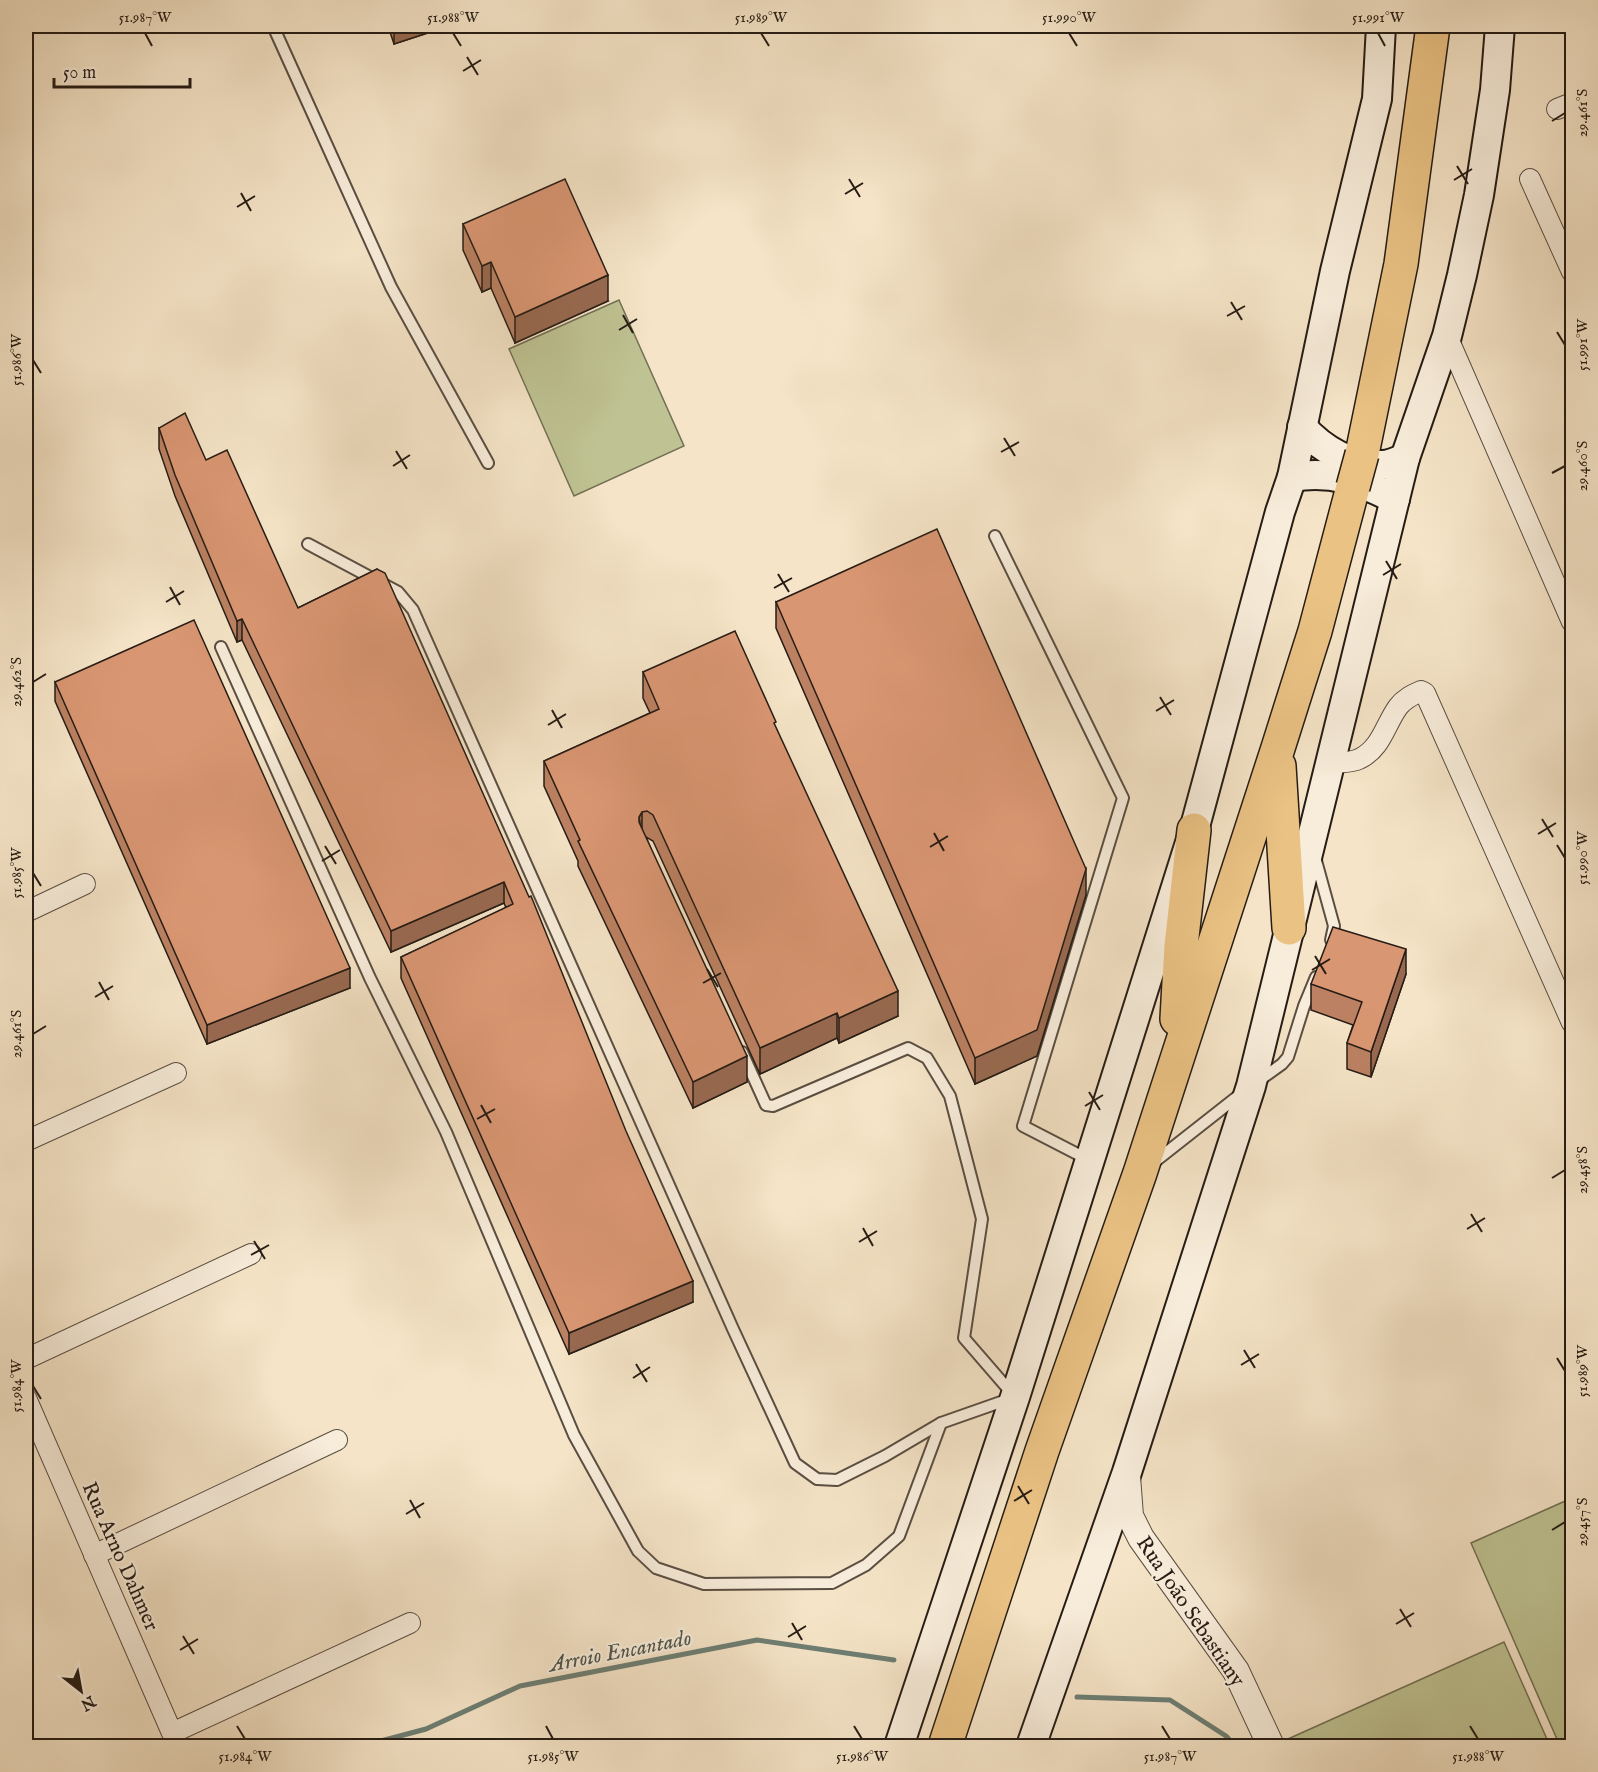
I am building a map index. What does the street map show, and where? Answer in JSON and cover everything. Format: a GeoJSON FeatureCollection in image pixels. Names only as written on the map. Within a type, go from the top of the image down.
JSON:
{"type":"FeatureCollection","features":[{"type":"Feature","properties":{"kind":"highway"},"geometry":{"type":"LineString","coordinates":[[945,1746],[1042,1451],[1140,1173],[1315,631],[1362,454],[1401,264],[1433,26]]}},
{"type":"Feature","properties":{"kind":"highway"},"geometry":{"type":"LineString","coordinates":[[1278,748],[1289,928]]}},
{"type":"Feature","properties":{"kind":"highway"},"geometry":{"type":"LineString","coordinates":[[1175,1062],[1181,946],[1194,830]]}},
{"type":"Feature","properties":{"kind":"main road"},"geometry":{"type":"LineString","coordinates":[[899,1746],[1015,1397],[1194,830],[1280,512],[1292,477],[1335,271],[1377,99],[1381,26]]}},
{"type":"Feature","properties":{"kind":"main road"},"geometry":{"type":"LineString","coordinates":[[1031,1746],[1127,1472],[1251,1086],[1405,459],[1447,336],[1479,195],[1495,90],[1500,26]]}},
{"type":"Feature","properties":{"kind":"main road"},"geometry":{"type":"LineString","coordinates":[[1302,427],[1316,442],[1349,460],[1384,465],[1405,459]]}},
{"type":"Feature","properties":{"kind":"main road"},"geometry":{"type":"LineString","coordinates":[[1292,477],[1313,473],[1338,475],[1375,488],[1395,499]]}},
{"type":"Feature","properties":{"kind":"street"},"geometry":{"type":"LineString","coordinates":[[1530,179],[1572,272]]}},
{"type":"Feature","properties":{"kind":"street"},"geometry":{"type":"LineString","coordinates":[[1447,336],[1572,622]]}},
{"type":"Feature","properties":{"kind":"street"},"geometry":{"type":"LineString","coordinates":[[1331,763],[1361,759],[1374,748],[1384,734],[1399,705],[1408,697],[1421,691],[1425,693],[1572,1023]]}},
{"type":"Feature","properties":{"kind":"street"},"geometry":{"type":"LineString","coordinates":[[26,912],[85,884]]}},
{"type":"Feature","properties":{"kind":"street"},"geometry":{"type":"LineString","coordinates":[[26,1141],[176,1073]]}},
{"type":"Feature","properties":{"kind":"street"},"geometry":{"type":"LineString","coordinates":[[26,1359],[251,1254]]}},
{"type":"Feature","properties":{"kind":"street","name":"Rua Arno Dahmer"},"geometry":{"type":"LineString","coordinates":[[26,1398],[172,1733],[410,1623]]}},
{"type":"Feature","properties":{"kind":"street"},"geometry":{"type":"LineString","coordinates":[[94,1555],[337,1440]]}},
{"type":"Feature","properties":{"kind":"street","name":"Rua João Sebastiany"},"geometry":{"type":"LineString","coordinates":[[1127,1472],[1130,1516],[1141,1538],[1236,1671],[1271,1746]]}},
{"type":"Feature","properties":{"kind":"lane"},"geometry":{"type":"LineString","coordinates":[[273,26],[391,287],[488,463]]}},
{"type":"Feature","properties":{"kind":"lane"},"geometry":{"type":"LineString","coordinates":[[995,536],[1123,798],[1023,1126],[1089,1161]]}},
{"type":"Feature","properties":{"kind":"lane"},"geometry":{"type":"LineString","coordinates":[[308,544],[398,592],[413,610],[733,1329],[795,1463],[817,1479],[837,1480],[885,1456],[941,1423],[1015,1397],[964,1338],[982,1219],[950,1096],[927,1058],[908,1048],[773,1106],[766,1105],[736,1040]]}},
{"type":"Feature","properties":{"kind":"lane"},"geometry":{"type":"LineString","coordinates":[[221,646],[370,978],[450,1142],[574,1435],[638,1551],[656,1568],[704,1584],[832,1583],[867,1565],[899,1536],[941,1423]]}},
{"type":"Feature","properties":{"kind":"lane"},"geometry":{"type":"LineString","coordinates":[[1310,842],[1334,926],[1328,949]]}},
{"type":"Feature","properties":{"kind":"lane"},"geometry":{"type":"LineString","coordinates":[[1140,1173],[1282,1064],[1288,1057],[1304,1006],[1320,968]]}},
{"type":"Feature","properties":{"kind":"green space"},"geometry":{"type":"Polygon","coordinates":[[[619,300],[684,446],[574,496],[509,349],[619,300]]]}},
{"type":"Feature","properties":{"kind":"green space"},"geometry":{"type":"Polygon","coordinates":[[[1572,1498],[1572,1746],[1560,1746],[1471,1543],[1572,1498]]]}},
{"type":"Feature","properties":{"kind":"green space"},"geometry":{"type":"Polygon","coordinates":[[[1504,1642],[1550,1746],[1291,1746],[1288,1739],[1504,1642]]]}},
{"type":"Feature","properties":{"kind":"building"},"geometry":{"type":"Polygon","coordinates":[[[565,179],[608,275],[515,317],[491,262],[482,266],[463,224],[565,179]]]}},
{"type":"Feature","properties":{"kind":"building"},"geometry":{"type":"Polygon","coordinates":[[[185,413],[206,460],[227,450],[298,608],[377,569],[385,573],[529,897],[531,896],[626,1131],[693,1281],[569,1333],[401,957],[513,904],[504,882],[391,931],[242,619],[237,621],[175,475],[159,428],[185,413]]]}},
{"type":"Feature","properties":{"kind":"building"},"geometry":{"type":"Polygon","coordinates":[[[937,529],[1086,869],[1037,1030],[975,1058],[776,602],[937,529]]]}},
{"type":"Feature","properties":{"kind":"building"},"geometry":{"type":"Polygon","coordinates":[[[194,620],[350,968],[207,1025],[55,682],[194,620]]]}},
{"type":"Feature","properties":{"kind":"building"},"geometry":{"type":"Polygon","coordinates":[[[735,631],[776,722],[774,723],[898,991],[839,1018],[837,1013],[760,1048],[653,815],[647,811],[642,812],[639,822],[747,1056],[693,1082],[578,841],[580,840],[544,761],[659,709],[643,672],[735,631]]]}},
{"type":"Feature","properties":{"kind":"building"},"geometry":{"type":"Polygon","coordinates":[[[1333,927],[1406,949],[1371,1052],[1347,1043],[1362,1002],[1311,984],[1333,927]]]}},
{"type":"Feature","properties":{"kind":"waterway","name":"Arroio Encantado"},"geometry":{"type":"LineString","coordinates":[[362,1746],[426,1729],[520,1686],[757,1640],[894,1660]]}},
{"type":"Feature","properties":{"kind":"waterway"},"geometry":{"type":"LineString","coordinates":[[1077,1697],[1170,1700],[1226,1736],[1235,1746]]}}]}
